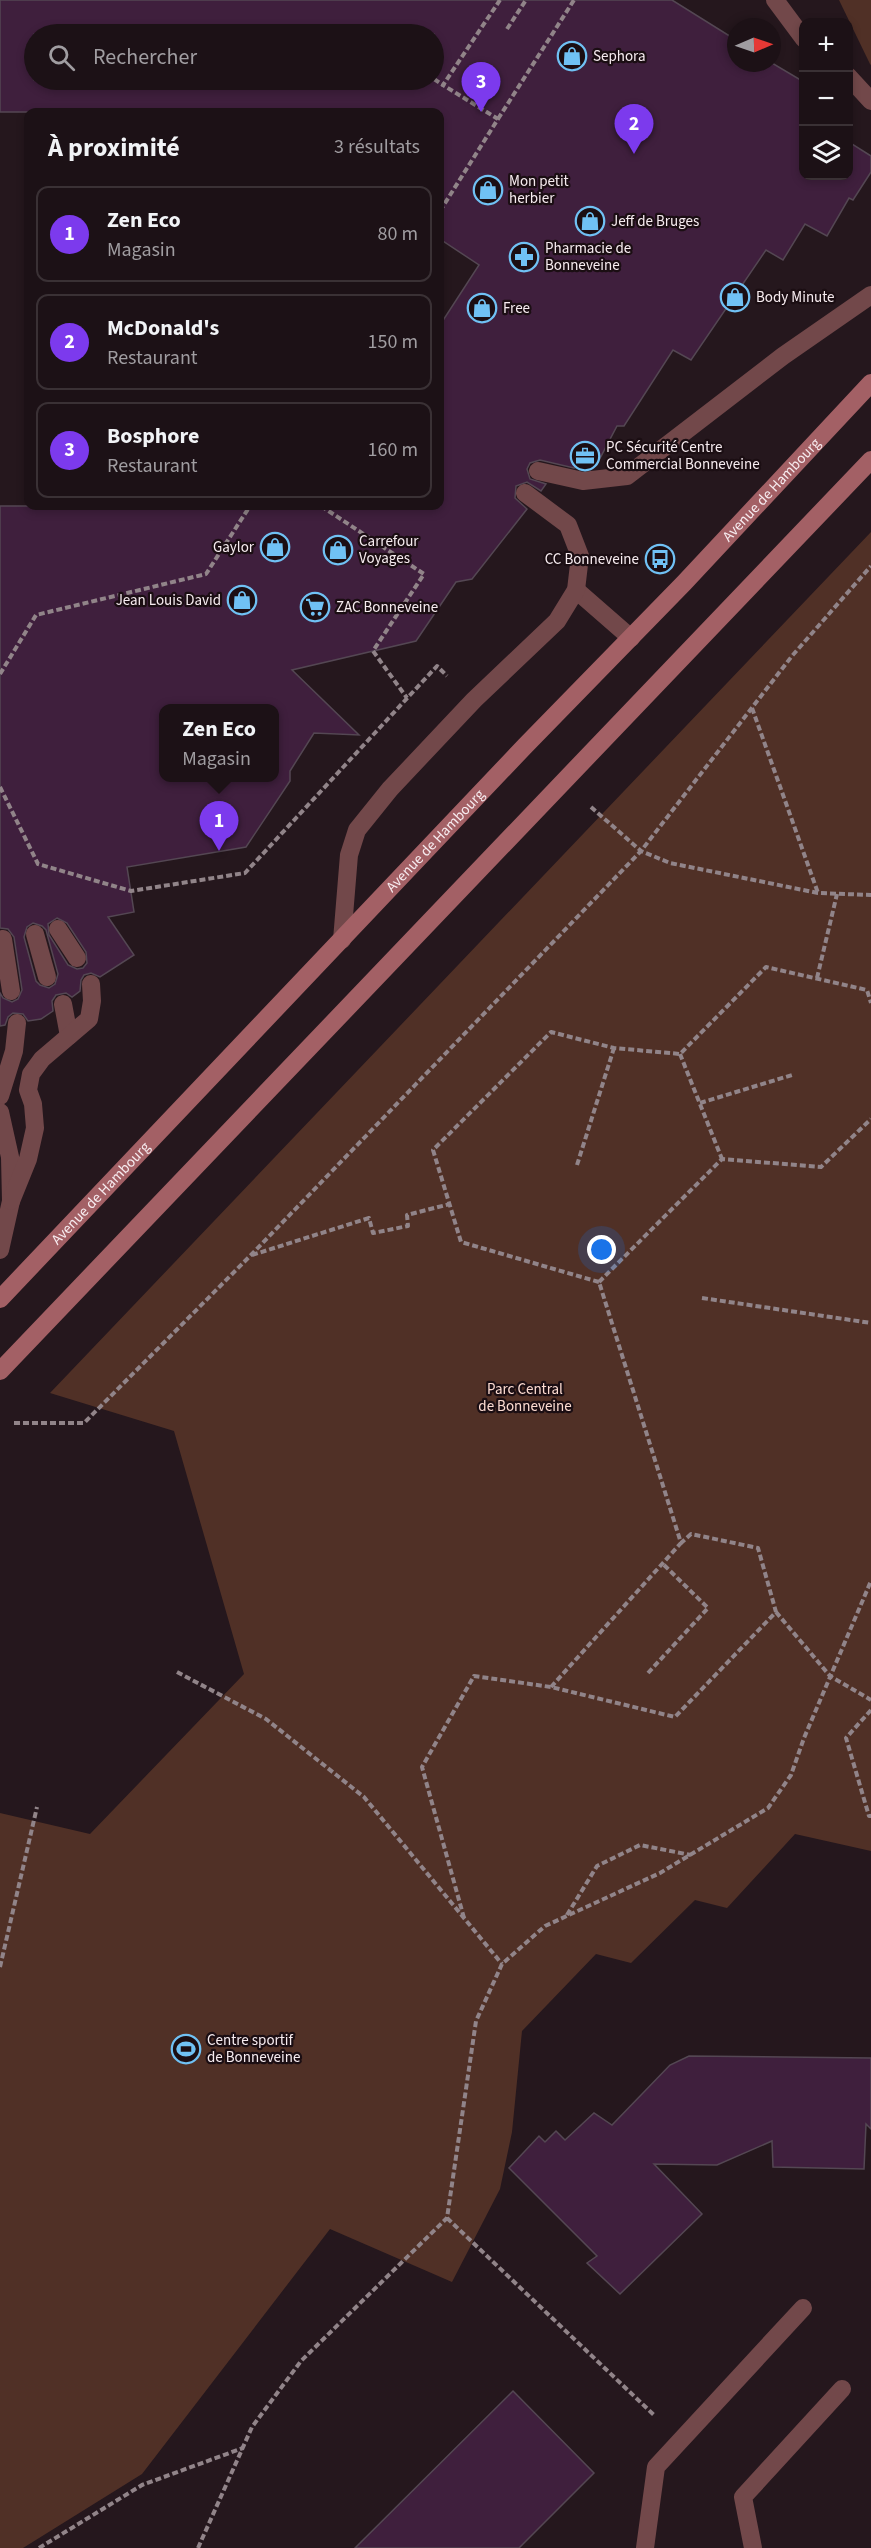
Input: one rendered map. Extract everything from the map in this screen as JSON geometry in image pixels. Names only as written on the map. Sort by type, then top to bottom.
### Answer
[{"type":"street","points":[[775,0],[799,32]]},
{"type":"street","points":[[853,81],[871,101]]},
{"type":"street","points":[[538,471],[583,481],[627,476],[783,356],[871,295]]},
{"type":"street","name":"Avenue de Hambourg","points":[[0,1299],[871,383]]},
{"type":"street","points":[[0,1371],[871,460]]},
{"type":"street","points":[[342,940],[349,855],[357,830],[390,789],[474,700],[557,621],[576,590],[580,556],[568,525],[525,493]]},
{"type":"street","points":[[576,590],[631,638]]},
{"type":"street","points":[[58,929],[77,958]]},
{"type":"street","points":[[35,934],[46,977]]},
{"type":"street","points":[[3,939],[11,991]]},
{"type":"street","points":[[0,1250],[11,1201],[28,1160],[35,1128],[33,1104],[28,1090],[31,1074],[42,1059],[89,1019],[92,1001],[91,984]]},
{"type":"street","points":[[63,1004],[69,1036]]},
{"type":"street","points":[[0,1096],[14,1051],[17,1023]]},
{"type":"street","points":[[0,1112],[10,1157],[11,1201]]},
{"type":"street","points":[[645,2548],[656,2467],[679,2439],[803,2308]]},
{"type":"street","points":[[753,2548],[743,2497],[842,2389]]},
{"type":"path","points":[[444,84],[500,0]]},
{"type":"path","points":[[507,29],[526,0]]},
{"type":"path","points":[[444,205],[574,0]]},
{"type":"path","points":[[444,86],[498,119]]},
{"type":"path","points":[[0,674],[36,615],[206,574],[247,510]]},
{"type":"path","points":[[327,510],[424,574],[373,651],[407,698]]},
{"type":"path","points":[[14,1423],[84,1423],[251,1255],[641,851],[792,656],[871,566]]},
{"type":"path","points":[[752,707],[818,893]]},
{"type":"path","points":[[0,787],[38,864],[131,891],[245,873]]},
{"type":"path","points":[[591,807],[641,851],[670,863],[818,893],[871,895]]},
{"type":"path","points":[[818,978],[837,894]]},
{"type":"path","points":[[681,1054],[766,966],[867,990],[871,1003]]},
{"type":"path","points":[[599,1282],[461,1242],[433,1150],[552,1032],[614,1048],[681,1054]]},
{"type":"path","points":[[577,1165],[614,1048]]},
{"type":"path","points":[[681,1054],[722,1159]]},
{"type":"path","points":[[700,1103],[792,1075]]},
{"type":"path","points":[[599,1282],[722,1159],[821,1167],[871,1119]]},
{"type":"path","points":[[251,1255],[369,1218],[373,1233],[408,1226],[407,1215],[450,1204]]},
{"type":"path","points":[[599,1282],[681,1543]]},
{"type":"path","points":[[702,1298],[871,1323]]},
{"type":"path","points":[[551,1687],[691,1534],[758,1548],[776,1612],[830,1676],[871,1700]]},
{"type":"path","points":[[648,1673],[708,1608],[663,1563]]},
{"type":"path","points":[[198,2548],[252,2427],[301,2361],[447,2218],[476,2021],[502,1964],[545,1926],[660,1874],[768,1808],[791,1774],[871,1581]]},
{"type":"path","points":[[464,1918],[422,1767],[474,1676],[551,1687],[675,1717],[776,1612]]},
{"type":"path","points":[[177,1672],[266,1719],[364,1797],[502,1964]]},
{"type":"path","points":[[871,1710],[846,1738],[869,1816],[871,1816]]},
{"type":"path","points":[[0,1967],[37,1808]]},
{"type":"path","points":[[567,1916],[597,1866],[640,1845],[691,1855]]},
{"type":"path","points":[[447,2218],[679,2439]]},
{"type":"path","points":[[39,2548],[142,2486],[243,2448]]},
{"type":"green space","points":[[839,0],[871,0],[871,65],[853,29],[853,18],[848,18]]},
{"type":"green space","name":"Parc Central de Bonneveine","points":[[871,532],[871,1851],[795,1834],[727,1908],[695,1900],[631,1963],[596,1954],[522,2031],[512,2132],[500,2189],[452,2282],[330,2229],[142,2474],[23,2548],[0,2548],[0,1813],[90,1834],[244,1674],[174,1431],[50,1393]]},
{"type":"building","points":[[0,0],[672,0],[727,34],[727,72],[781,72],[781,68],[799,79],[799,180],[853,180],[853,145],[871,156],[871,172],[853,200],[849,198],[827,236],[805,224],[783,260],[766,250],[691,360],[673,350],[624,426],[617,426],[598,462],[574,468],[540,460],[530,463],[527,469],[530,479],[546,484],[541,491],[527,482],[516,486],[515,498],[527,509],[472,579],[456,582],[416,641],[292,670],[359,735],[314,733],[290,771],[290,781],[246,847],[127,867],[134,912],[108,917],[134,955],[100,977],[91,973],[84,975],[80,991],[72,997],[66,993],[56,995],[52,1001],[53,1011],[41,1019],[28,1021],[23,1014],[13,1013],[8,1017],[5,1025],[0,1026],[0,993],[3,998],[12,1002],[18,999],[22,990],[14,937],[8,929],[0,928],[0,506],[24,506],[24,510],[444,510],[444,319],[479,265],[444,242],[444,108],[24,108],[24,112],[0,112]],"holes":[[[57,918],[67,923],[86,952],[87,963],[83,968],[77,969],[68,965],[49,935],[48,924]],[[33,923],[46,930],[58,974],[55,984],[49,988],[36,981],[24,937],[27,927]]]},
{"type":"building","points":[[689,2056],[871,2058],[871,2129],[866,2124],[864,2169],[773,2167],[772,2141],[717,2165],[654,2164],[702,2214],[620,2294],[587,2263],[597,2256],[509,2168],[539,2136],[545,2142],[556,2131],[565,2140],[594,2113],[612,2125],[670,2065]]},
{"type":"building","points":[[513,2391],[594,2473],[519,2548],[355,2548]]},
{"type":"place","name":"Sephora","points":[[572,56]]},
{"type":"place","name":"Bosphore","points":[[481,112]]},
{"type":"place","name":"McDonald's","points":[[634,154]]},
{"type":"place","name":"Mon petit herbier","points":[[488,190]]},
{"type":"place","name":"Jeff de Bruges","points":[[590,221]]},
{"type":"place","name":"Pharmacie de Bonneveine","points":[[524,257]]},
{"type":"place","name":"Body Minute","points":[[735,297]]},
{"type":"place","name":"Free","points":[[482,308]]},
{"type":"place","name":"PC Sécurité Centre Commercial Bonneveine","points":[[585,456]]},
{"type":"place","name":"Gaylor","points":[[275,547]]},
{"type":"place","name":"Carrefour Voyages","points":[[338,550]]},
{"type":"place","name":"CC Bonneveine","points":[[660,559]]},
{"type":"place","name":"Jean Louis David","points":[[242,600]]},
{"type":"place","name":"ZAC Bonneveine","points":[[315,607]]},
{"type":"place","name":"Zen Eco","points":[[219,851]]},
{"type":"place","name":"Centre sportif de Bonneveine","points":[[186,2049]]}]
